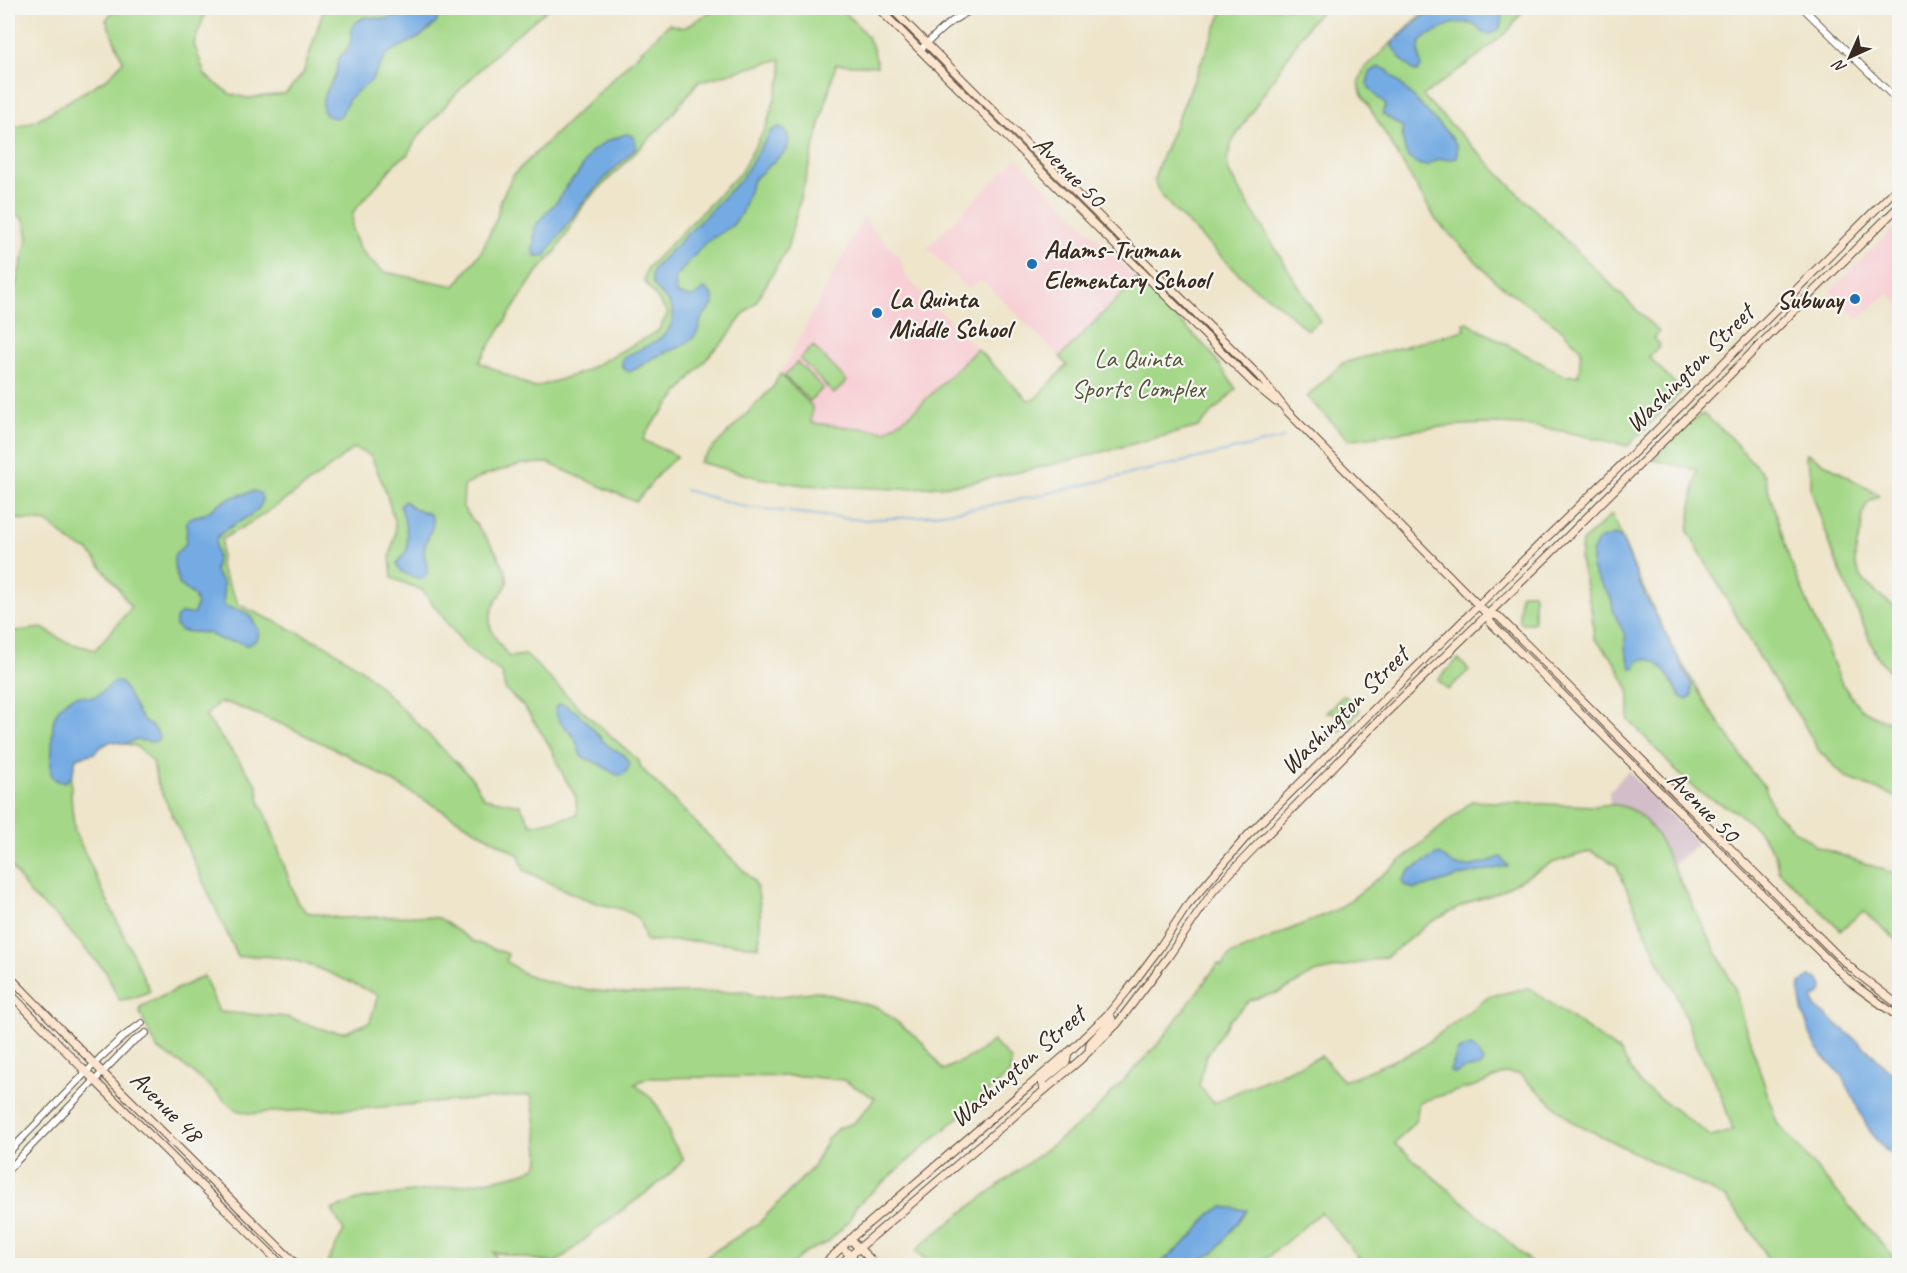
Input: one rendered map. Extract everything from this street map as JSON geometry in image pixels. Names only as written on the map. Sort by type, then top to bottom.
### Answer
[{"type":"main road","name":"Avenue 50","points":[[878,8],[1245,375],[1287,411],[1406,530],[1487,614],[1491,623],[1834,966],[1853,984],[1899,1018]]},
{"type":"main road","name":"Avenue 50","points":[[891,8],[1260,377],[1287,411]]},
{"type":"main road","name":"Washington Street","points":[[822,1266],[850,1239],[1068,1052],[1109,1013],[1146,966],[1188,906],[1248,836],[1648,440],[1899,185]]},
{"type":"main road","name":"Washington Street","points":[[838,1266],[1089,1051],[1117,1024],[1168,957],[1214,890],[1385,714],[1551,553],[1899,205]]},
{"type":"main road","name":"Avenue 50","points":[[1487,614],[1498,616],[1838,956],[1899,1006]]},
{"type":"main road","name":"Avenue 48","points":[[8,976],[298,1266]]},
{"type":"main road","name":"Avenue 48","points":[[8,992],[283,1266]]},
{"type":"main road","points":[[1089,1051],[1090,1043],[1112,1018],[1109,1013]]},
{"type":"main road","points":[[1044,1090],[1042,1082],[1066,1062],[1068,1052]]},
{"type":"main road","points":[[850,1239],[877,1266]]},
{"type":"main road","points":[[842,1247],[860,1266]]},
{"type":"street","points":[[920,50],[945,25],[976,8]]},
{"type":"street","points":[[1803,8],[1899,103]]},
{"type":"street","points":[[8,1153],[94,1064],[124,1036],[142,1023]]},
{"type":"street","points":[[8,1170],[131,1043],[146,1033]]},
{"type":"shaded area","name":"Adams-Truman Elementary School","points":[[1017,158],[1137,279],[1060,357],[986,284],[979,281],[969,288],[966,287],[927,248]]},
{"type":"shaded area","name":"La Quinta Middle School","points":[[863,219],[900,259],[907,278],[977,349],[912,413],[887,431],[810,423],[812,406],[780,374]]},
{"type":"shaded area","points":[[1899,223],[1899,305],[1889,294],[1859,319],[1830,291]]},
{"type":"shaded area","points":[[1628,771],[1698,843],[1673,865],[1657,835],[1628,809],[1610,803],[1609,792]]},
{"type":"green space","points":[[115,8],[207,8],[194,44],[205,75],[230,94],[248,98],[285,94],[303,74],[324,8],[549,8],[505,44],[453,97],[416,139],[407,155],[396,162],[353,212],[352,229],[359,248],[384,272],[455,286],[481,252],[497,217],[501,199],[514,174],[669,24],[684,28],[717,8],[841,8],[869,40],[877,66],[836,64],[787,249],[756,302],[650,427],[643,440],[677,456],[660,472],[636,502],[548,463],[523,464],[485,475],[464,486],[463,508],[491,544],[506,575],[507,583],[490,617],[494,636],[509,657],[526,655],[585,713],[639,761],[641,768],[754,881],[760,905],[759,947],[702,941],[645,941],[641,924],[631,913],[576,895],[524,870],[519,855],[345,754],[286,726],[228,703],[218,703],[205,716],[257,785],[260,803],[297,902],[307,912],[339,918],[413,916],[439,918],[474,942],[508,954],[506,961],[522,973],[551,983],[578,988],[605,992],[662,994],[745,991],[757,997],[817,991],[879,1008],[921,1041],[943,1070],[974,1055],[993,1041],[1011,1060],[1010,1073],[856,1206],[849,1221],[827,1243],[805,1252],[791,1265],[693,1265],[759,1223],[813,1167],[828,1138],[838,1128],[854,1123],[875,1098],[843,1080],[803,1076],[647,1078],[635,1084],[658,1107],[671,1140],[684,1159],[656,1185],[554,1263],[493,1252],[499,1265],[330,1265],[327,1263],[344,1231],[332,1210],[373,1197],[510,1176],[529,1170],[538,1164],[538,1141],[531,1095],[369,1108],[251,1114],[237,1110],[182,1064],[158,1050],[140,1013],[140,1007],[204,976],[219,1012],[287,1017],[328,1031],[346,1032],[370,1022],[378,995],[327,972],[294,961],[277,957],[238,957],[157,782],[153,762],[136,746],[111,741],[94,753],[76,758],[73,766],[71,794],[75,832],[150,991],[133,998],[119,1000],[106,972],[58,918],[31,895],[8,864],[8,632],[42,628],[66,642],[95,650],[131,608],[88,550],[75,545],[47,522],[8,518],[8,297],[13,295],[28,237],[24,219],[8,210],[8,130],[37,120],[109,77],[123,61],[106,20]],"holes":[[[781,59],[782,75],[766,127],[740,173],[647,268],[644,281],[668,313],[658,331],[583,372],[534,388],[479,362],[534,276],[557,250],[584,204],[666,122],[698,82]],[[354,448],[371,456],[386,492],[395,523],[390,556],[392,578],[422,590],[465,646],[502,673],[505,689],[525,708],[550,746],[576,797],[577,815],[531,825],[520,805],[484,798],[471,777],[364,671],[325,645],[239,605],[220,567],[222,539],[257,519],[323,473]]]},
{"type":"green space","points":[[1224,8],[1325,8],[1311,21],[1232,142],[1227,160],[1229,173],[1320,321],[1307,330],[1278,304],[1249,284],[1174,210],[1161,195],[1154,180]]},
{"type":"green space","points":[[1428,8],[1525,8],[1508,31],[1423,96],[1659,332],[1654,338],[1660,345],[1649,357],[1682,391],[1628,446],[1549,429],[1501,424],[1406,431],[1349,440],[1307,397],[1343,363],[1465,330],[1464,323],[1468,322],[1565,376],[1579,375],[1581,349],[1560,328],[1495,281],[1436,220],[1361,93],[1359,81],[1364,69]]},
{"type":"green space","name":"La Quinta Sports Complex","points":[[1137,279],[1209,350],[1236,389],[1198,427],[1055,464],[963,484],[901,489],[803,485],[759,478],[699,462],[773,387],[780,374],[812,406],[811,423],[886,431],[912,413],[977,349],[1028,400],[1035,399],[1067,365],[1060,357]]},
{"type":"green space","points":[[813,346],[847,381],[834,394],[800,359]]},
{"type":"green space","points":[[797,362],[823,388],[810,401],[784,376]]},
{"type":"green space","points":[[1703,414],[1727,434],[1764,475],[1790,561],[1842,684],[1860,708],[1882,720],[1899,722],[1899,798],[1847,778],[1819,751],[1802,721],[1767,670],[1688,531],[1697,470],[1653,460],[1690,422]]},
{"type":"green space","points":[[1807,453],[1879,495],[1868,503],[1864,510],[1855,558],[1859,574],[1899,611],[1899,677],[1889,671],[1877,656],[1836,561],[1811,490],[1811,473],[1806,458]]},
{"type":"green space","points":[[1612,514],[1638,577],[1674,650],[1708,707],[1750,770],[1765,787],[1773,810],[1793,829],[1818,847],[1899,875],[1899,942],[1863,911],[1841,930],[1778,870],[1775,854],[1759,831],[1737,812],[1699,792],[1676,771],[1629,720],[1629,690],[1613,659],[1594,638],[1592,613],[1580,560],[1582,542]]},
{"type":"green space","points":[[1522,593],[1533,593],[1534,596],[1534,622],[1532,623],[1519,621]]},
{"type":"green space","points":[[1458,659],[1469,670],[1448,690],[1438,680]]},
{"type":"green space","points":[[1344,695],[1360,711],[1340,731],[1341,722],[1338,715],[1326,713]]},
{"type":"green space","points":[[1472,801],[1615,805],[1630,809],[1644,819],[1657,835],[1735,989],[1777,1123],[1897,1261],[1899,1259],[1900,1265],[1771,1265],[1754,1235],[1726,1198],[1573,1122],[1519,1074],[1505,1073],[1481,1084],[1419,1102],[1416,1120],[1395,1144],[1534,1265],[1365,1265],[1321,1212],[1259,1265],[932,1266],[916,1251],[963,1212],[1089,1117],[1158,1044],[1218,964],[1222,966],[1230,955],[1340,908]],"holes":[[[1591,851],[1616,865],[1661,966],[1675,991],[1698,1049],[1720,1092],[1733,1130],[1712,1137],[1640,1084],[1620,1052],[1529,988],[1490,996],[1416,1051],[1344,1081],[1321,1056],[1214,1103],[1199,1086],[1205,1058],[1229,1021],[1250,1000],[1281,992],[1314,973],[1386,957],[1431,922],[1470,902],[1497,893],[1549,864]]]},
{"type":"water","points":[[402,8],[441,8],[441,10],[436,23],[420,37],[388,53],[370,82],[349,99],[341,115],[336,118],[327,116],[323,110],[323,99],[336,73],[338,60],[350,43],[355,24],[365,17],[388,19]]},
{"type":"water","points":[[1433,8],[1508,8],[1503,13],[1500,28],[1489,34],[1485,34],[1473,24],[1460,23],[1448,25],[1425,37],[1419,47],[1421,67],[1417,72],[1400,58],[1392,46],[1394,41]]},
{"type":"water","points":[[1379,67],[1387,70],[1453,139],[1457,146],[1457,158],[1439,159],[1426,166],[1418,164],[1409,157],[1404,147],[1402,127],[1383,114],[1386,105],[1367,84],[1370,72]]},
{"type":"water","points":[[779,127],[788,136],[787,150],[753,180],[741,214],[732,226],[706,242],[675,278],[676,294],[693,297],[705,288],[713,296],[713,305],[702,317],[697,333],[680,347],[657,356],[634,370],[629,372],[625,370],[622,366],[622,359],[654,342],[667,332],[671,325],[672,309],[653,282],[654,268],[741,179],[771,131]]},
{"type":"water","points":[[626,134],[634,138],[636,148],[583,202],[545,256],[536,256],[533,252],[535,228],[538,222],[559,199],[591,152],[607,141]]},
{"type":"water","points":[[254,491],[260,493],[262,501],[259,507],[254,513],[217,538],[215,572],[223,583],[224,606],[245,612],[250,616],[259,630],[258,638],[251,644],[245,645],[221,640],[208,633],[181,631],[176,626],[176,618],[182,613],[194,613],[197,604],[194,596],[179,584],[174,564],[174,556],[186,543],[187,521],[192,517],[205,514],[233,497]]},
{"type":"water","points":[[405,501],[413,508],[430,514],[433,522],[424,551],[427,573],[423,579],[404,573],[397,564],[407,547],[406,529],[400,506]]},
{"type":"water","points":[[1615,535],[1622,539],[1643,591],[1692,685],[1692,696],[1687,700],[1682,698],[1656,662],[1643,659],[1635,668],[1631,668],[1625,649],[1625,635],[1614,613],[1611,598],[1592,568],[1592,553],[1598,540]]},
{"type":"water","points":[[114,682],[120,682],[139,715],[157,732],[159,740],[153,742],[135,740],[125,744],[111,741],[94,753],[76,758],[72,776],[65,782],[54,779],[51,770],[53,724],[60,707],[70,698],[96,696]]},
{"type":"water","points":[[558,704],[571,708],[608,746],[621,753],[630,764],[627,771],[620,775],[616,774],[581,756],[574,737],[558,718],[555,709]]},
{"type":"water","points":[[1438,854],[1454,865],[1465,867],[1501,857],[1508,866],[1414,889],[1404,885],[1402,881],[1410,870]]},
{"type":"water","points":[[1809,977],[1818,979],[1823,987],[1822,992],[1813,999],[1815,1006],[1887,1069],[1899,1073],[1899,1158],[1889,1152],[1873,1135],[1845,1081],[1821,1054],[1813,1039],[1800,1001],[1800,984]]},
{"type":"water","points":[[1471,1046],[1483,1062],[1480,1067],[1452,1073],[1450,1071],[1458,1050]]},
{"type":"water","points":[[1223,1207],[1247,1210],[1215,1252],[1191,1265],[1161,1265],[1193,1236],[1210,1214]]},
{"type":"waterway","points":[[685,490],[746,507],[861,520],[915,517],[1032,497],[1284,438]]},
{"type":"place","name":"Adams-Truman Elementary School","points":[[1032,264]]},
{"type":"place","name":"Subway","points":[[1855,299]]},
{"type":"place","name":"La Quinta Middle School","points":[[877,313]]}]
